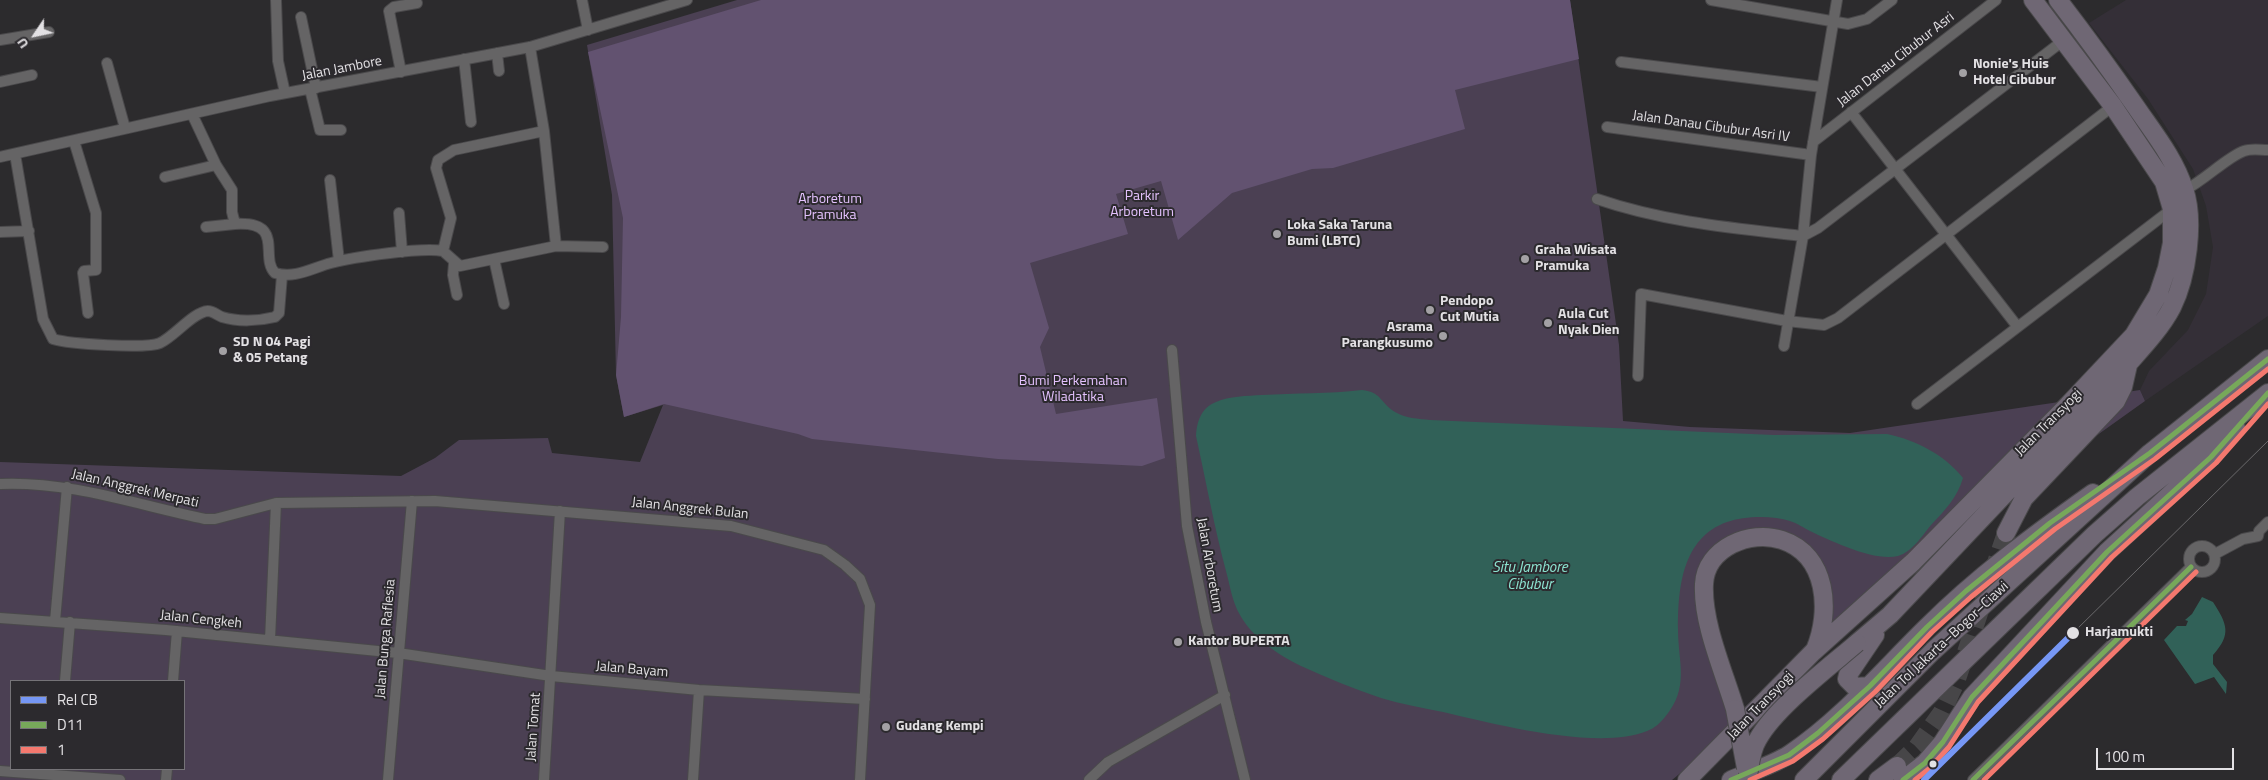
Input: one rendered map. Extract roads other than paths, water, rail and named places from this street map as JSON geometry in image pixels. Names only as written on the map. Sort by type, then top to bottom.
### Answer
[{"type":"highway","name":"Jalan Transyogi","points":[[1742,779],[1758,739],[1768,725],[1792,700],[1890,615],[2134,335],[2158,295],[2167,268],[2172,243],[2172,209],[2164,182],[2113,106],[2034,0]]},
{"type":"highway","name":"Jalan Transyogi","points":[[1687,780],[1813,652],[2128,364],[2162,322],[2179,290],[2188,242],[2188,209],[2185,190],[2167,155],[2139,112],[2058,0]]},
{"type":"highway","name":"Jalan Tol Jakarta–Bogor–Ciawi","points":[[1804,780],[1933,651],[2150,453],[2268,359]]},
{"type":"highway","points":[[2006,533],[2024,498],[2116,401],[2123,386],[2128,364]]},
{"type":"highway","points":[[1878,780],[1925,763],[1943,742],[1972,697],[2107,552],[2211,457],[2265,395]]},
{"type":"highway","name":"Jalan Tol Jakarta–Bogor–Ciawi","points":[[1842,780],[2095,534],[2137,497],[2265,395]]},
{"type":"highway","points":[[1813,652],[1823,623],[1825,596],[1818,573],[1802,552],[1782,540],[1770,537],[1744,540],[1721,551],[1708,566],[1704,597],[1706,614],[1735,709],[1742,779],[1789,755],[1818,733],[1870,686],[1927,627],[1966,591],[2050,523],[2150,453]]},
{"type":"highway","points":[[1870,686],[1855,687],[1847,680],[1848,675],[1851,667],[1890,615]]},
{"type":"street","points":[[276,0],[278,61],[285,93]]},
{"type":"street","points":[[582,0],[588,30]]},
{"type":"street","name":"Jalan Jambore","points":[[0,157],[285,93],[530,47],[687,0]]},
{"type":"street","points":[[1711,0],[1833,22],[1858,23],[1892,0]]},
{"type":"street","points":[[1784,346],[1803,236],[1811,155],[1837,0]]},
{"type":"street","name":"Jalan Danau Cibubur Asri","points":[[1813,142],[1996,0]]},
{"type":"street","points":[[400,72],[390,11],[394,7],[417,3]]},
{"type":"street","points":[[301,17],[320,130],[325,132],[341,130]]},
{"type":"street","points":[[0,40],[49,32]]},
{"type":"street","points":[[1597,200],[1651,216],[1678,221],[1803,236],[1810,234],[2064,40]]},
{"type":"street","points":[[530,47],[544,131],[556,246]]},
{"type":"street","points":[[497,53],[499,71]]},
{"type":"street","points":[[464,59],[471,122]]},
{"type":"street","points":[[1621,62],[1822,87]]},
{"type":"street","points":[[107,63],[125,128]]},
{"type":"street","points":[[0,82],[32,75]]},
{"type":"street","points":[[1638,376],[1641,294],[1787,321],[1824,325],[1838,318],[2113,106]]},
{"type":"street","points":[[1851,112],[2017,326]]},
{"type":"street","points":[[192,114],[216,165],[232,190],[232,212],[235,224]]},
{"type":"street","name":"Jalan Danau Cibubur Asri IV","points":[[1607,127],[1811,155]]},
{"type":"street","points":[[443,251],[451,218],[436,168],[438,160],[454,150],[544,131]]},
{"type":"street","points":[[74,141],[96,213],[96,270],[84,271],[82,273],[88,313]]},
{"type":"street","points":[[2185,190],[2206,178],[2244,151],[2268,150]]},
{"type":"street","points":[[15,154],[44,319],[51,336],[57,340],[95,344],[152,345],[169,338],[196,315],[208,311],[224,317],[256,321],[275,317],[279,313],[282,275]]},
{"type":"street","points":[[165,177],[216,165]]},
{"type":"street","points":[[330,180],[339,261]]},
{"type":"street","points":[[1917,404],[2172,209]]},
{"type":"street","points":[[399,213],[402,252]]},
{"type":"street","points":[[206,228],[235,224],[256,226],[264,231],[270,249],[272,270],[282,275],[300,274],[339,261],[402,252],[443,251],[454,263],[460,266],[556,246],[603,247]]},
{"type":"street","points":[[0,232],[29,231]]},
{"type":"street","points":[[494,259],[504,304]]},
{"type":"street","points":[[454,263],[453,275],[457,294]]},
{"type":"street","name":"Jalan Arboretum","points":[[1172,350],[1186,526],[1206,622],[1245,780]]},
{"type":"street","name":"Jalan Anggrek Merpati","points":[[0,484],[25,483],[67,486],[205,519],[214,519],[276,503],[412,501]]},
{"type":"street","points":[[55,621],[67,486]]},
{"type":"street","name":"Jalan Anggrek Bulan","points":[[412,501],[435,501],[731,526],[799,542],[830,554],[860,579],[870,605],[860,780]]},
{"type":"street","name":"Jalan Bunga Raflesia","points":[[388,780],[412,501]]},
{"type":"street","points":[[270,640],[276,503]]},
{"type":"street","name":"Jalan Tomat","points":[[544,780],[560,511]]},
{"type":"street","points":[[2214,554],[2243,539],[2258,536],[2259,531],[2268,522]]},
{"type":"street","points":[[2198,546],[2210,548],[2214,554],[2215,562],[2210,569],[2202,572],[2192,567],[2189,555],[2198,546]]},
{"type":"street","points":[[1973,780],[2192,567]]},
{"type":"street","name":"Jalan Cengkeh","points":[[0,618],[177,631],[398,653]]},
{"type":"street","points":[[65,680],[70,622]]},
{"type":"street","points":[[173,680],[177,631]]},
{"type":"street","name":"Jalan Bayam","points":[[398,653],[551,676],[699,690],[865,699]]},
{"type":"street","points":[[693,780],[699,690]]},
{"type":"street","points":[[1089,780],[1108,762],[1225,695]]},
{"type":"street","points":[[0,770],[120,780]]},
{"type":"water","name":"Situ Jambore Cibubur","points":[[1362,390],[1377,395],[1390,409],[1399,414],[1430,420],[1774,435],[1887,434],[1919,444],[1948,462],[1963,478],[1954,498],[1946,509],[1908,551],[1898,556],[1878,556],[1853,550],[1783,519],[1741,518],[1727,522],[1712,530],[1700,540],[1692,552],[1682,581],[1678,613],[1680,685],[1673,706],[1665,717],[1650,730],[1627,736],[1602,738],[1546,734],[1396,702],[1341,683],[1301,666],[1275,651],[1251,631],[1237,610],[1218,537],[1196,436],[1197,425],[1203,411],[1221,400],[1232,397]]},
{"type":"water","points":[[2202,597],[2213,602],[2224,623],[2225,635],[2219,648],[2213,655],[2213,664],[2227,682],[2226,694],[2214,677],[2195,684],[2164,640],[2177,626],[2186,626],[2188,621],[2185,620],[2192,614]]},
{"type":"tunnel","points":[[1897,766],[1917,747],[1942,712],[1956,682],[2006,533]]},
{"type":"tram line","points":[[2073,633],[2268,441]]},
{"type":"rail line","name":"CB","points":[[1924,780],[2073,633]]},
{"type":"place","name":"Nonie's Huis Hotel Cibubur","points":[[1963,73]]},
{"type":"place","name":"Loka Saka Taruna Bumi (LBTC)","points":[[1277,234]]},
{"type":"place","name":"Graha Wisata Pramuka","points":[[1525,259]]},
{"type":"place","name":"Pendopo Cut Mutia","points":[[1430,310]]},
{"type":"place","name":"Aula Cut Nyak Dien","points":[[1548,323]]},
{"type":"place","name":"Asrama Parangkusumo","points":[[1443,336]]},
{"type":"place","name":"SD N 04 Pagi & 05 Petang","points":[[223,351]]},
{"type":"place","name":"Harjamukti","points":[[2073,633]]},
{"type":"place","name":"Kantor BUPERTA","points":[[1178,642]]},
{"type":"place","name":"Gudang Kempi","points":[[886,727]]},
{"type":"park label","name":"Parkir Arboretum","points":[[1142,206]]},
{"type":"park label","name":"Arboretum Pramuka","points":[[830,208]]},
{"type":"park label","name":"Bumi Perkemahan Wiladatika","points":[[1073,390]]}]
